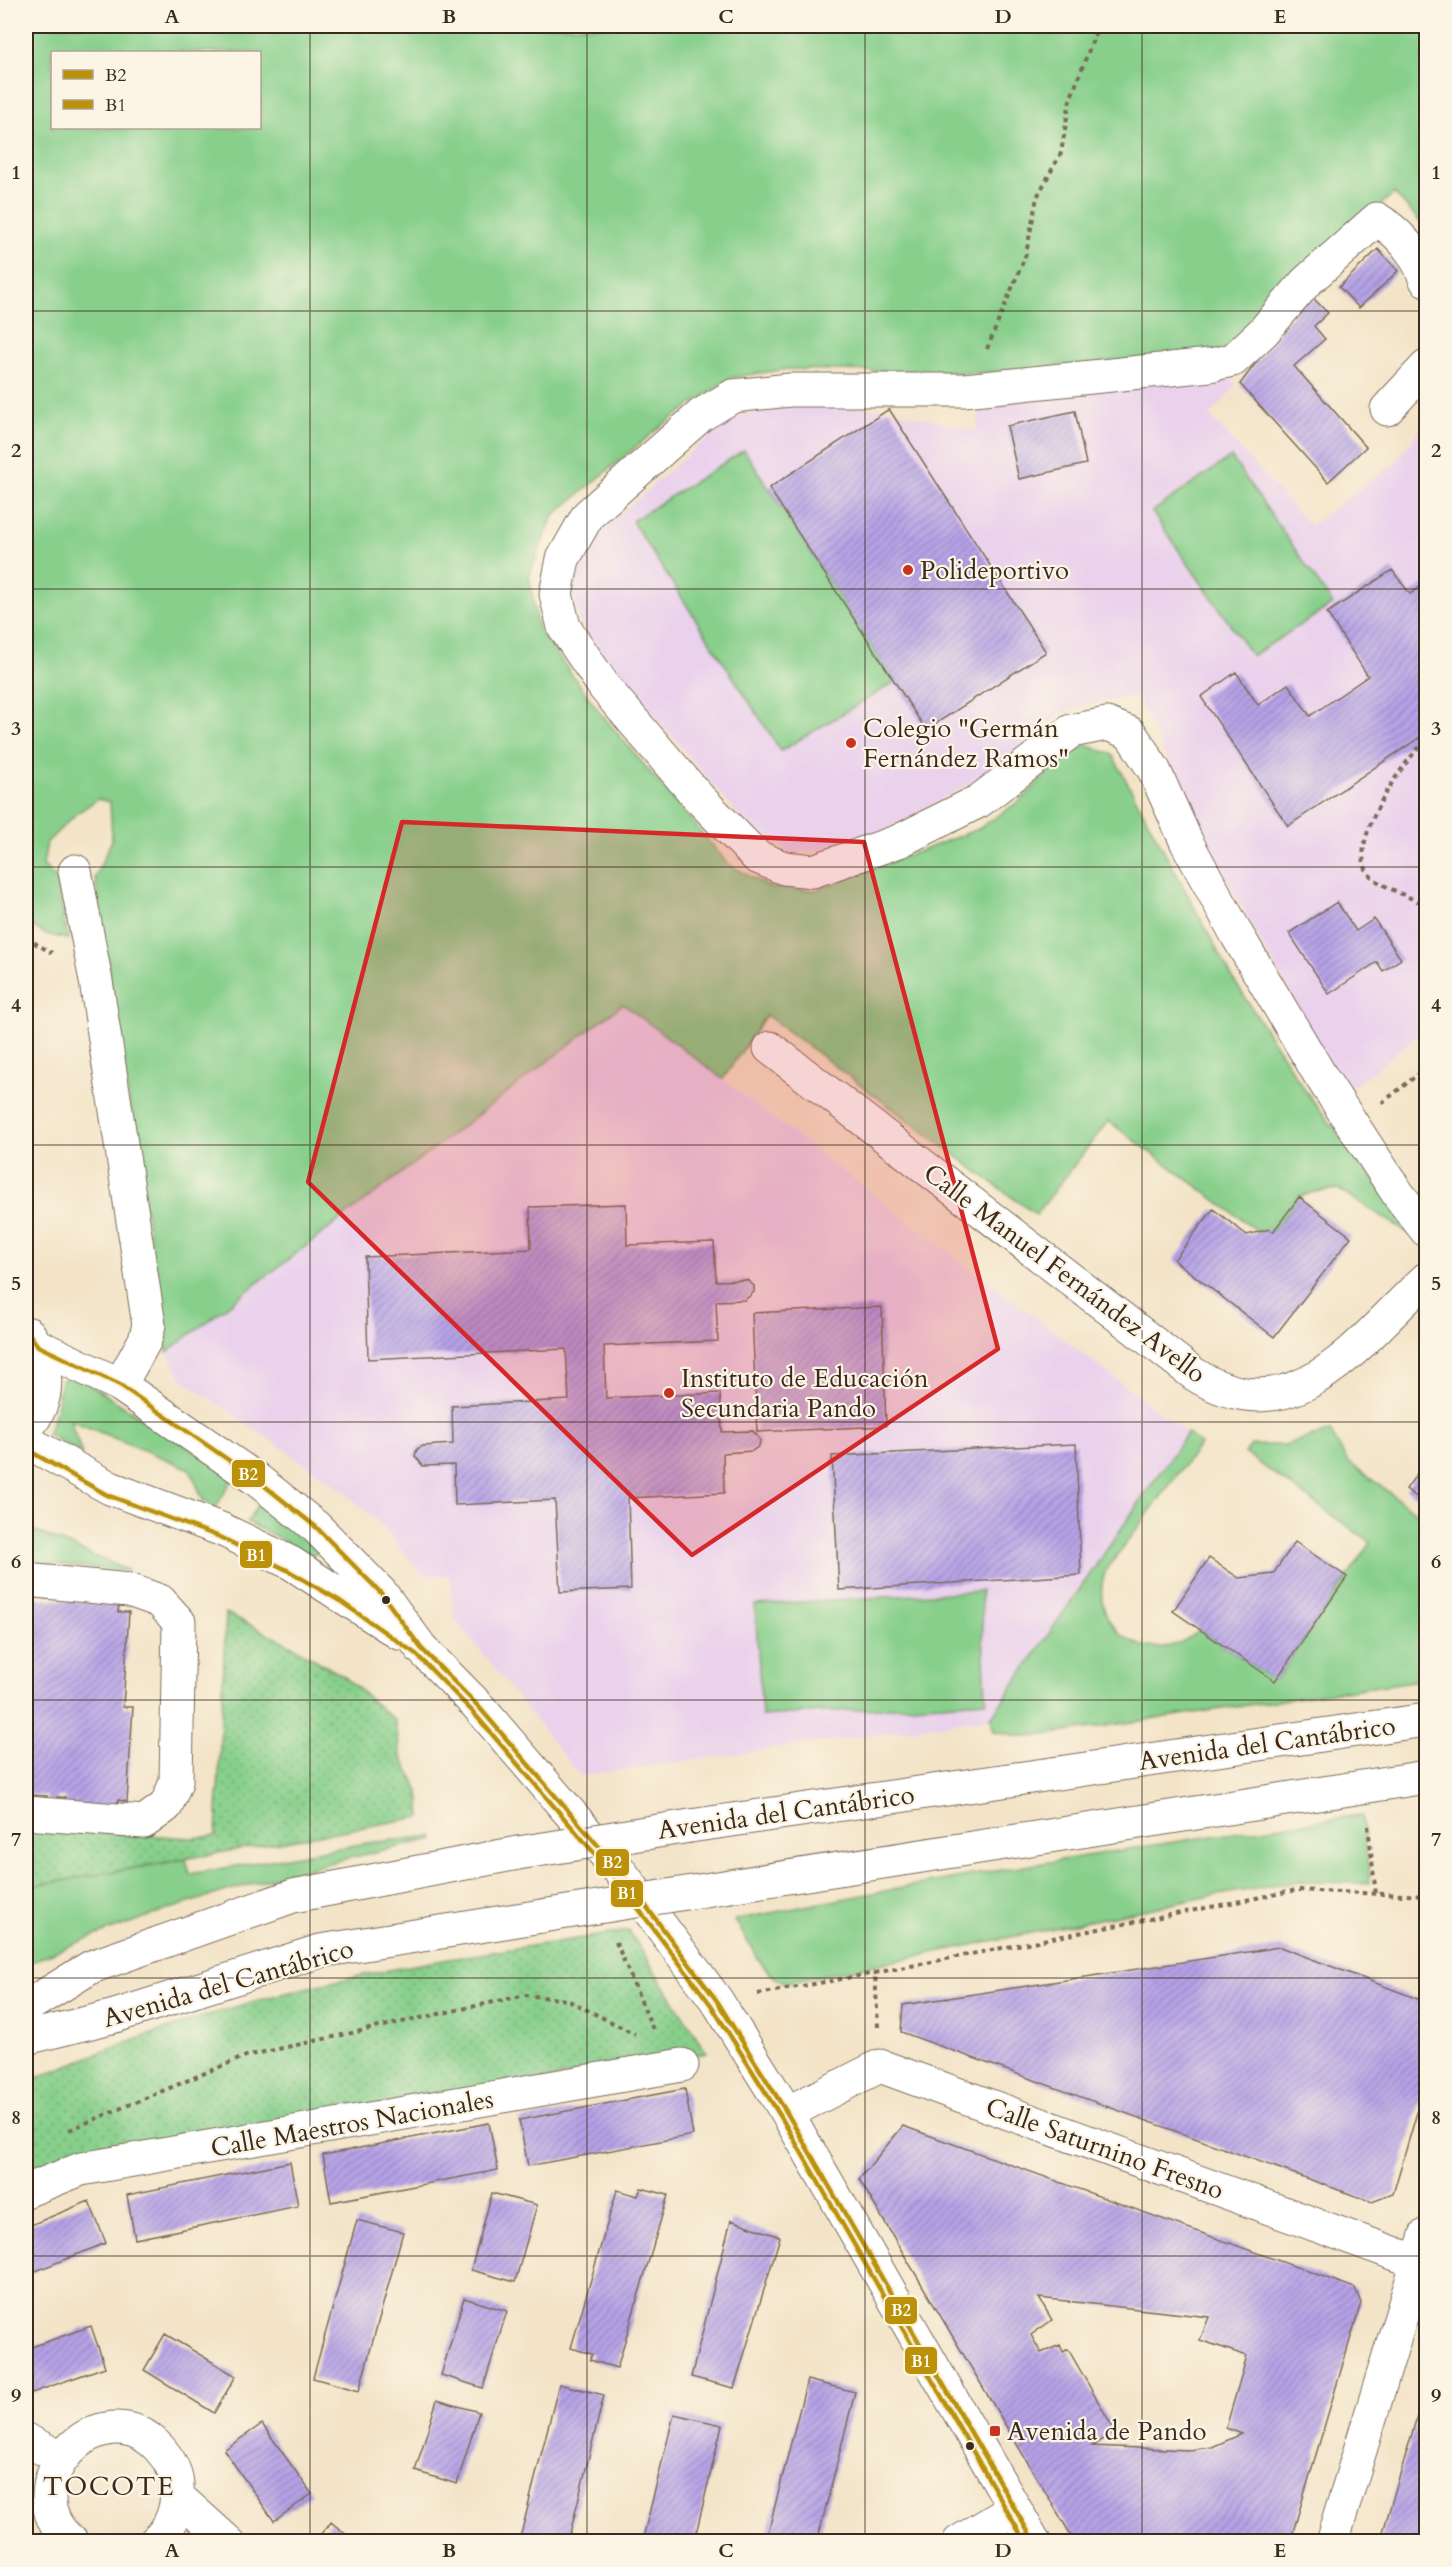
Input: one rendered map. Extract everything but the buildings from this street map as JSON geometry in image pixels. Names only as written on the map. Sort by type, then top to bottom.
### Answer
[{"type":"street","points":[[1426,280],[1422,267],[1395,230],[1377,219],[1306,282],[1263,332],[1233,360],[1210,365],[964,390],[790,390],[733,396],[701,415],[588,515],[563,559],[556,594],[564,627],[605,688],[699,798],[757,856],[784,868],[813,871],[899,841],[979,801],[1071,732],[1107,724],[1130,733],[1154,770],[1187,843],[1237,934],[1352,1125],[1398,1194],[1426,1230]]},
{"type":"street","points":[[1387,409],[1426,367]]},
{"type":"street","points":[[75,871],[96,981],[149,1325],[145,1340],[120,1385]]},
{"type":"street","name":"Calle Manuel Fernández Avello","points":[[770,1048],[1194,1374],[1223,1390],[1266,1396],[1308,1384],[1342,1359],[1426,1278]]},
{"type":"street","points":[[32,1338],[120,1385],[256,1479],[316,1527],[381,1593],[421,1648],[533,1768],[619,1870],[717,2001],[787,2113],[1034,2541]]},
{"type":"street","points":[[26,1428],[38,1411],[44,1395],[45,1370],[32,1338]]},
{"type":"street","points":[[26,1441],[110,1488],[224,1530],[291,1563],[344,1595],[421,1648]]},
{"type":"street","points":[[26,1580],[129,1590],[160,1601],[179,1622],[176,1782],[166,1806],[144,1822],[26,1813]]},
{"type":"street","name":"Avenida del Cantábrico","points":[[33,1997],[91,1967],[293,1896],[518,1854],[690,1826],[1426,1720]]},
{"type":"street","name":"Avenida del Cantábrico","points":[[26,2038],[115,2016],[320,1951],[1426,1777]]},
{"type":"street","name":"Calle Maestros Nacionales","points":[[26,2192],[81,2169],[682,2065]]},
{"type":"street","points":[[787,2113],[880,2066]]},
{"type":"street","name":"Calle Saturnino Fresno","points":[[880,2066],[1424,2254]]},
{"type":"street","points":[[1332,2541],[1424,2254]]},
{"type":"street","points":[[72,2541],[55,2519],[50,2498],[52,2477],[61,2458],[75,2442],[93,2432],[114,2429],[135,2432],[153,2442],[168,2458],[176,2477],[178,2498],[174,2518],[155,2541]]},
{"type":"street","points":[[26,2440],[61,2458]]},
{"type":"street","points":[[178,2498],[228,2541]]},
{"type":"street","points":[[959,2541],[1014,2509]]},
{"type":"path","points":[[964,390],[977,374],[1026,254],[1036,197],[1061,153],[1070,100],[1098,26]]},
{"type":"path","points":[[1426,741],[1400,768],[1383,799],[1367,836],[1363,862],[1370,875],[1426,905]]},
{"type":"path","points":[[1352,1125],[1426,1068]]},
{"type":"path","points":[[1369,1828],[1376,1896]]},
{"type":"path","points":[[717,2001],[875,1973],[1297,1890],[1376,1896],[1426,1896]]},
{"type":"path","points":[[656,2036],[615,1940],[667,1936]]},
{"type":"path","points":[[875,1973],[880,2066]]},
{"type":"path","points":[[59,2134],[246,2056],[526,1995],[567,2001],[639,2036]]},
{"type":"highlighted area","points":[[402,822],[864,842],[998,1349],[692,1555],[308,1182]]},
{"type":"shaded area","name":"Colegio \"Germán Fernández Ramos\"","points":[[1224,371],[1236,385],[1210,416],[1310,526],[1395,463],[1426,421],[1426,1029],[1349,1090],[1322,1052],[1213,856],[1138,699],[1132,695],[1064,711],[990,772],[886,830],[818,850],[792,853],[742,819],[602,655],[581,624],[573,592],[579,567],[595,540],[619,515],[723,424],[748,413],[771,408],[812,406],[889,409],[976,431],[984,393]]},
{"type":"shaded area","name":"Instituto de Educación Secundaria Pando","points":[[623,1004],[1187,1433],[991,1718],[580,1776],[454,1618],[450,1576],[423,1575],[380,1524],[344,1491],[182,1379],[167,1352]]},
{"type":"green space","points":[[26,26],[1426,26],[1426,228],[1394,193],[1298,278],[1230,351],[977,373],[787,369],[730,378],[660,427],[553,516],[529,575],[538,629],[601,714],[728,864],[771,888],[817,890],[978,829],[1021,800],[1065,756],[1086,745],[1112,754],[1233,979],[1304,1089],[1420,1240],[1338,1189],[1314,1192],[1299,1197],[1273,1232],[1269,1229],[1259,1232],[1108,1121],[1036,1215],[766,1015],[723,1079],[623,1004],[167,1352],[95,877],[112,840],[110,802],[98,799],[76,814],[47,842],[43,865],[57,880],[68,939],[45,934],[26,922]]},
{"type":"green space","points":[[744,450],[895,682],[781,751],[632,521]]},
{"type":"green space","points":[[1231,457],[1333,604],[1252,656],[1152,512]]},
{"type":"green space","points":[[72,1374],[234,1476],[215,1509],[203,1500],[190,1469],[70,1420],[82,1454],[47,1434],[55,1415],[61,1381]]},
{"type":"green space","points":[[1330,1431],[1347,1461],[1426,1520],[1426,1679],[1044,1735],[1019,1736],[994,1731],[991,1718],[1187,1433],[1200,1444],[1106,1570],[1102,1592],[1105,1611],[1114,1627],[1127,1639],[1144,1646],[1163,1647],[1181,1642],[1199,1629],[1275,1681],[1371,1543],[1245,1453],[1251,1445],[1284,1445]]},
{"type":"green space","points":[[263,1496],[319,1550],[318,1553],[311,1555],[247,1522]]},
{"type":"green space","points":[[26,1527],[129,1571],[26,1562]]},
{"type":"green space","points":[[981,1591],[986,1701],[762,1716],[755,1605]]},
{"type":"green space","points":[[226,1613],[283,1641],[345,1677],[395,1721],[401,1756],[419,1791],[421,1817],[26,1887],[26,1827],[190,1838],[216,1836]]},
{"type":"green space","points":[[1362,1815],[1370,1883],[1296,1882],[1206,1897],[786,1983],[777,1979],[763,1965],[735,1920],[1047,1862]]},
{"type":"green space","points":[[433,1836],[434,1839],[278,1876],[176,1907],[75,1943],[26,1964],[26,1887],[186,1859],[190,1874],[367,1843]]},
{"type":"green space","points":[[629,1931],[707,2053],[502,2087],[26,2180],[26,2082],[208,2015],[283,1994],[430,1962]]},
{"type":"transit line","name":"B2","points":[[26,1330],[38,1346],[120,1385],[256,1479],[316,1527],[381,1593],[421,1648],[478,1706],[619,1870],[717,2001],[787,2113],[1034,2542]]},
{"type":"transit line","name":"B1","points":[[26,1449],[107,1495],[220,1537],[287,1570],[340,1601],[416,1654],[472,1711],[613,1875],[711,2005],[781,2117],[1025,2542]]},
{"type":"place","name":"Polideportivo","points":[[908,570]]},
{"type":"place","name":"Colegio \"Germán Fernández Ramos\"","points":[[851,743]]},
{"type":"place","name":"Instituto de Educación Secundaria Pando","points":[[669,1393]]},
{"type":"place","name":"Avenida de Pando","points":[[995,2431]]},
{"type":"district","name":"TOCOTE","points":[[109,2486]]}]
